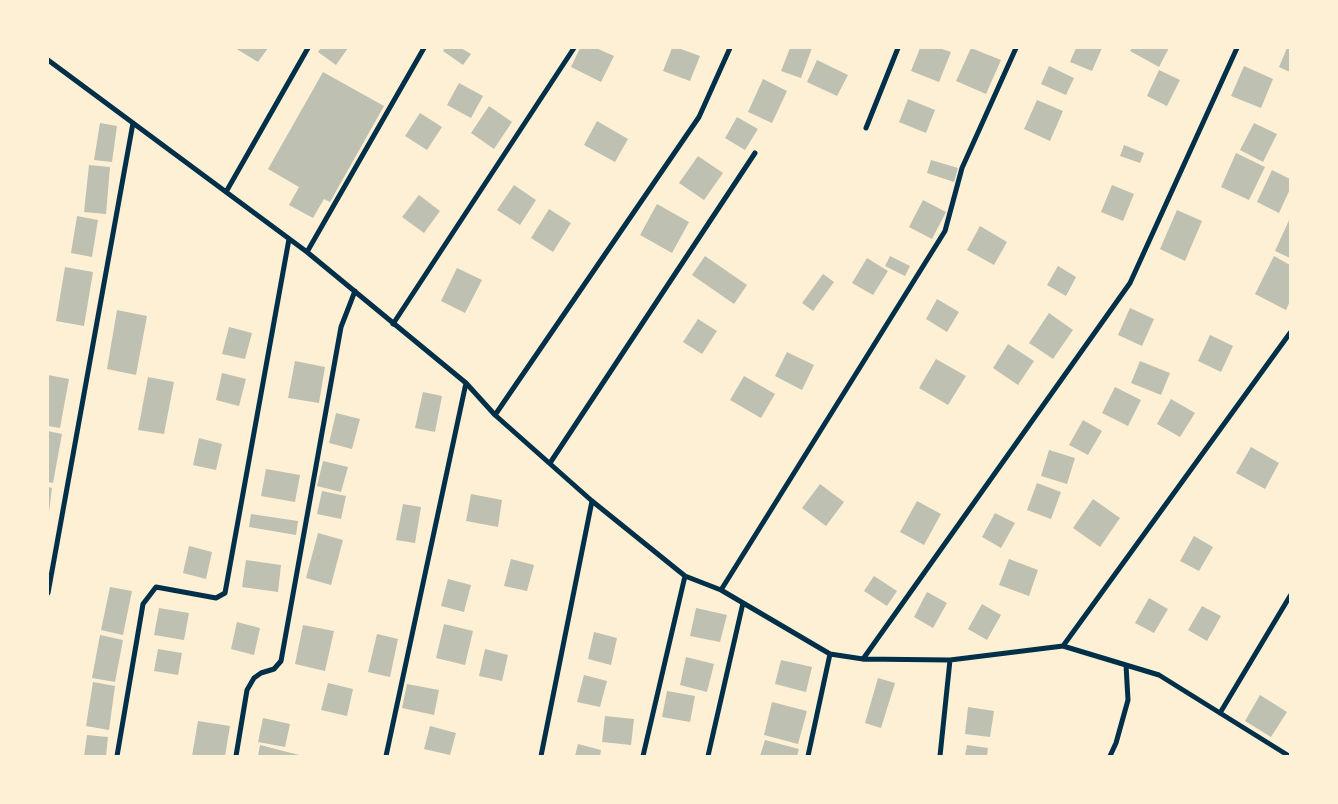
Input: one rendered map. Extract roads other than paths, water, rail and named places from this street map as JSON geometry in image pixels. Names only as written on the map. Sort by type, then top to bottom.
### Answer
[{"type":"street","points":[[226,192],[308,48]]},
{"type":"street","points":[[307,252],[424,48]]},
{"type":"street","points":[[394,324],[574,48]]},
{"type":"street","points":[[495,415],[699,117],[730,48]]},
{"type":"street","points":[[866,128],[898,48]]},
{"type":"street","points":[[721,590],[945,231],[962,168],[1016,48]]},
{"type":"street","points":[[863,659],[1130,283],[1237,48]]},
{"type":"street","points":[[48,60],[307,252],[466,383],[495,415],[592,501],[685,576],[721,590],[830,654],[863,659],[950,660],[1063,646],[1159,675],[1289,756]]},
{"type":"street","points":[[48,593],[133,123]]},
{"type":"street","points":[[550,463],[755,153]]},
{"type":"street","points":[[117,756],[143,604],[156,587],[216,598],[225,594],[289,239]]},
{"type":"street","points":[[236,756],[247,690],[254,678],[261,673],[274,669],[281,660],[342,327],[355,291]]},
{"type":"street","points":[[1063,646],[1290,333]]},
{"type":"street","points":[[386,756],[466,383]]},
{"type":"street","points":[[541,756],[592,501]]},
{"type":"street","points":[[643,756],[685,576]]},
{"type":"street","points":[[1220,713],[1290,596]]},
{"type":"street","points":[[708,756],[743,603]]},
{"type":"street","points":[[808,756],[830,654]]},
{"type":"street","points":[[940,756],[950,660]]},
{"type":"street","points":[[1110,756],[1116,743],[1128,700],[1126,665]]}]
